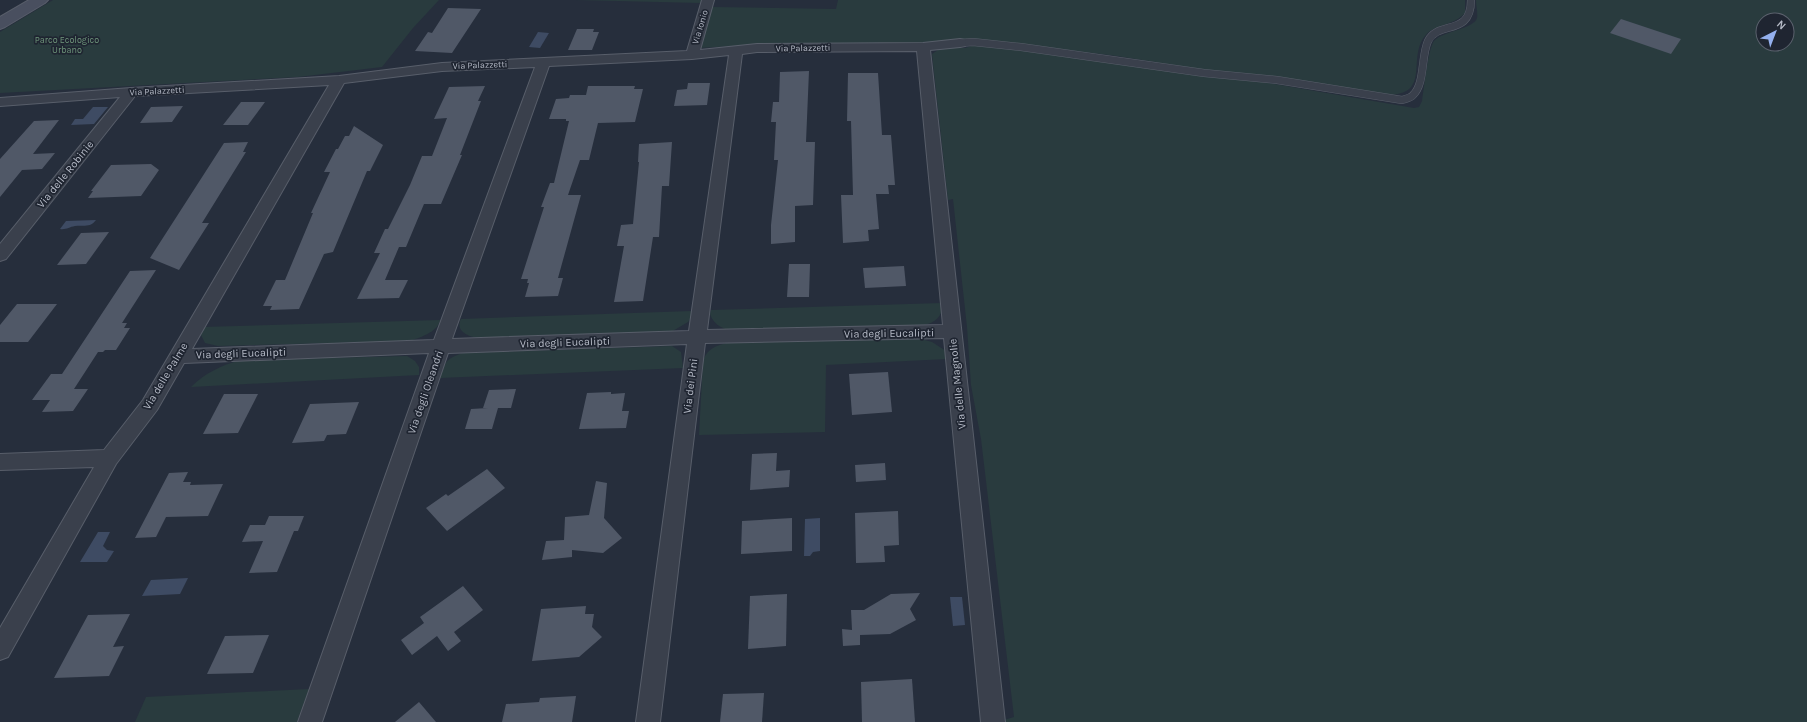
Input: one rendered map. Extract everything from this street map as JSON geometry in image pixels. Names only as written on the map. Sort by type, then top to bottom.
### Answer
[{"type":"main road","points":[[0,24],[40,0]]},
{"type":"street","name":"Via Ionio","points":[[692,55],[708,0]]},
{"type":"street","name":"Via Palazzetti","points":[[0,102],[131,92],[339,80],[442,67],[692,55],[757,48],[923,47],[960,43]]},
{"type":"street","name":"Via delle Magnolie","points":[[923,47],[993,722]]},
{"type":"street","name":"Via dei Pini","points":[[648,722],[697,337],[736,51]]},
{"type":"street","name":"Via degli Oleandri","points":[[310,722],[441,346],[544,63]]},
{"type":"street","name":"Via delle Palme","points":[[0,649],[110,458],[150,405],[339,80]]},
{"type":"street","name":"Via delle Robinie","points":[[0,255],[131,92]]},
{"type":"street","name":"Via degli Eucalipti","points":[[178,356],[697,337],[952,331]]},
{"type":"street","points":[[0,462],[110,458]]},
{"type":"lane","points":[[960,43],[973,42],[1021,46],[1204,73],[1298,83],[1402,100],[1413,96],[1418,88],[1428,41],[1431,36],[1438,31],[1455,26],[1465,20],[1470,14],[1471,0]]},
{"type":"green space","name":"Parco Ecologico Urbano","points":[[53,0],[439,0],[413,28],[382,67],[298,77],[0,93],[0,32]]},
{"type":"green space","points":[[575,0],[702,0],[701,3]]},
{"type":"green space","points":[[838,0],[1465,0],[1465,13],[1455,20],[1433,29],[1425,36],[1420,45],[1416,73],[1410,88],[1403,93],[1390,95],[1192,68],[1117,56],[976,39],[904,44],[773,44],[698,48],[712,7],[836,9]]},
{"type":"green space","points":[[1476,0],[1807,0],[1807,722],[1004,722],[1004,720],[1014,717],[981,439],[971,385],[967,327],[953,199],[948,200],[932,54],[941,48],[965,48],[975,45],[1023,50],[1262,82],[1414,108],[1419,107],[1422,101],[1428,60],[1434,41],[1444,35],[1470,25],[1475,22],[1477,16]]},
{"type":"green space","points":[[942,303],[941,312],[938,318],[924,325],[736,332],[720,327],[714,322],[710,314],[711,310]]},
{"type":"green space","points":[[692,311],[693,315],[688,322],[671,332],[478,338],[466,334],[460,327],[461,319]]},
{"type":"green space","points":[[440,320],[439,324],[432,331],[409,341],[218,346],[205,343],[201,335],[202,327]]},
{"type":"green space","points":[[917,338],[932,342],[946,351],[947,359],[826,365],[825,432],[699,435],[703,361],[705,356],[714,347],[731,342]]},
{"type":"green space","points":[[672,346],[681,352],[683,368],[440,378],[447,361],[463,353]]},
{"type":"green space","points":[[407,356],[415,361],[419,367],[419,375],[191,387],[214,370],[241,360]]},
{"type":"green space","points":[[309,689],[297,722],[135,722],[146,697]]},
{"type":"water","points":[[538,32],[549,33],[540,48],[529,47]]},
{"type":"water","points":[[93,107],[108,107],[94,124],[71,125],[75,119],[83,119]]},
{"type":"water","points":[[96,220],[94,223],[87,226],[75,226],[60,229],[66,221]]},
{"type":"water","points":[[820,518],[820,551],[813,552],[810,556],[804,556],[805,519]]},
{"type":"water","points":[[98,532],[110,532],[103,546],[107,550],[114,551],[107,562],[80,562]]},
{"type":"water","points":[[188,578],[180,594],[142,596],[151,580]]},
{"type":"water","points":[[950,597],[962,597],[965,625],[953,626]]},
{"type":"building","points":[[448,8],[481,9],[452,53],[415,51],[428,32],[432,33]]},
{"type":"building","points":[[1621,19],[1681,39],[1671,54],[1610,33]]},
{"type":"building","points":[[577,29],[594,29],[593,32],[599,32],[592,50],[568,50]]},
{"type":"building","points":[[809,71],[806,142],[815,142],[813,205],[795,206],[795,242],[771,244],[771,225],[778,160],[774,160],[776,122],[771,122],[773,102],[779,102],[780,72]]},
{"type":"building","points":[[848,73],[878,73],[882,135],[891,135],[895,185],[888,185],[889,194],[876,194],[879,229],[868,230],[869,241],[843,243],[841,195],[853,195],[851,121],[847,121]]},
{"type":"building","points":[[688,83],[710,83],[707,105],[674,106],[677,90],[687,89]]},
{"type":"building","points":[[485,86],[478,101],[481,101],[460,155],[462,155],[441,204],[424,204],[406,247],[399,247],[385,280],[408,280],[399,298],[357,299],[380,253],[374,253],[385,229],[388,229],[410,185],[422,156],[432,156],[447,118],[434,119],[449,87]]},
{"type":"building","points":[[588,86],[635,86],[634,89],[643,89],[635,122],[598,123],[589,160],[580,160],[568,195],[581,195],[558,278],[563,278],[558,296],[525,297],[529,283],[527,283],[528,279],[521,279],[544,207],[541,207],[550,183],[554,183],[569,121],[566,121],[566,119],[549,119],[556,99],[569,98],[570,95],[586,95]]},
{"type":"building","points":[[241,102],[265,102],[248,125],[223,125]]},
{"type":"building","points":[[183,106],[172,122],[140,123],[151,107]]},
{"type":"building","points":[[59,120],[33,154],[55,153],[42,169],[22,170],[0,197],[0,159],[34,121]]},
{"type":"building","points":[[354,126],[383,145],[370,171],[367,171],[333,252],[324,254],[299,309],[270,310],[272,306],[263,306],[276,280],[285,280],[313,213],[311,213],[330,172],[324,172],[336,149],[338,149],[345,136],[349,136]]},
{"type":"building","points":[[248,142],[243,152],[246,152],[202,223],[209,223],[179,270],[150,258],[224,143]]},
{"type":"building","points":[[672,142],[669,186],[662,186],[659,237],[653,237],[643,301],[614,302],[624,246],[617,246],[621,225],[633,224],[639,162],[639,144]]},
{"type":"building","points":[[151,164],[159,170],[141,196],[88,198],[93,191],[91,191],[111,165]]},
{"type":"building","points":[[109,232],[86,264],[57,265],[81,233]]},
{"type":"building","points":[[789,264],[810,264],[809,297],[787,297]]},
{"type":"building","points":[[904,266],[906,286],[865,288],[863,268]]},
{"type":"building","points":[[156,270],[122,323],[127,323],[124,328],[130,328],[116,350],[105,350],[103,352],[98,352],[74,389],[88,389],[73,411],[42,412],[50,400],[32,400],[51,374],[62,374],[130,271]]},
{"type":"building","points":[[17,304],[57,304],[28,342],[0,342],[0,325]]},
{"type":"building","points":[[888,372],[892,412],[852,415],[849,374]]},
{"type":"building","points":[[516,389],[511,408],[498,408],[492,429],[465,429],[471,409],[488,408],[483,408],[489,390]]},
{"type":"building","points":[[611,392],[611,394],[625,393],[622,411],[629,411],[626,428],[579,429],[587,393]]},
{"type":"building","points":[[224,394],[258,394],[238,433],[203,434]]},
{"type":"building","points":[[359,402],[346,434],[327,435],[324,441],[292,443],[310,404]]},
{"type":"building","points":[[777,453],[776,471],[790,470],[789,487],[750,490],[752,454]]},
{"type":"building","points":[[885,463],[886,480],[856,482],[855,465]]},
{"type":"building","points":[[487,469],[505,488],[447,531],[426,508],[446,494],[448,496]]},
{"type":"building","points":[[188,472],[183,482],[191,482],[190,485],[223,484],[208,516],[166,517],[156,537],[135,538],[169,473]]},
{"type":"building","points":[[596,481],[607,483],[604,518],[622,538],[603,553],[572,550],[572,557],[542,560],[546,541],[564,540],[565,517],[589,515]]},
{"type":"building","points":[[898,511],[899,545],[884,546],[885,562],[856,563],[855,513]]},
{"type":"building","points":[[269,516],[304,516],[298,531],[294,531],[277,572],[249,573],[263,541],[242,542],[250,525],[265,525]]},
{"type":"building","points":[[792,518],[792,551],[741,554],[742,521]]},
{"type":"building","points":[[463,586],[483,610],[454,632],[461,641],[448,651],[437,636],[412,655],[401,640],[424,623],[420,617]]},
{"type":"building","points":[[920,593],[910,609],[916,620],[890,634],[860,635],[860,645],[843,646],[842,629],[852,630],[851,610],[864,610],[891,594]]},
{"type":"building","points":[[787,594],[786,646],[748,649],[750,596]]},
{"type":"building","points":[[586,606],[585,614],[594,614],[592,627],[602,637],[579,657],[532,661],[541,609]]},
{"type":"building","points":[[130,614],[113,647],[124,646],[109,676],[54,678],[88,615]]},
{"type":"building","points":[[269,635],[253,673],[207,674],[225,636]]},
{"type":"building","points":[[912,679],[915,722],[862,722],[861,682]]},
{"type":"building","points":[[764,693],[762,722],[720,722],[723,694]]},
{"type":"building","points":[[576,696],[572,722],[502,722],[506,704],[539,702],[540,698]]},
{"type":"building","points":[[419,702],[436,722],[395,722]]}]
